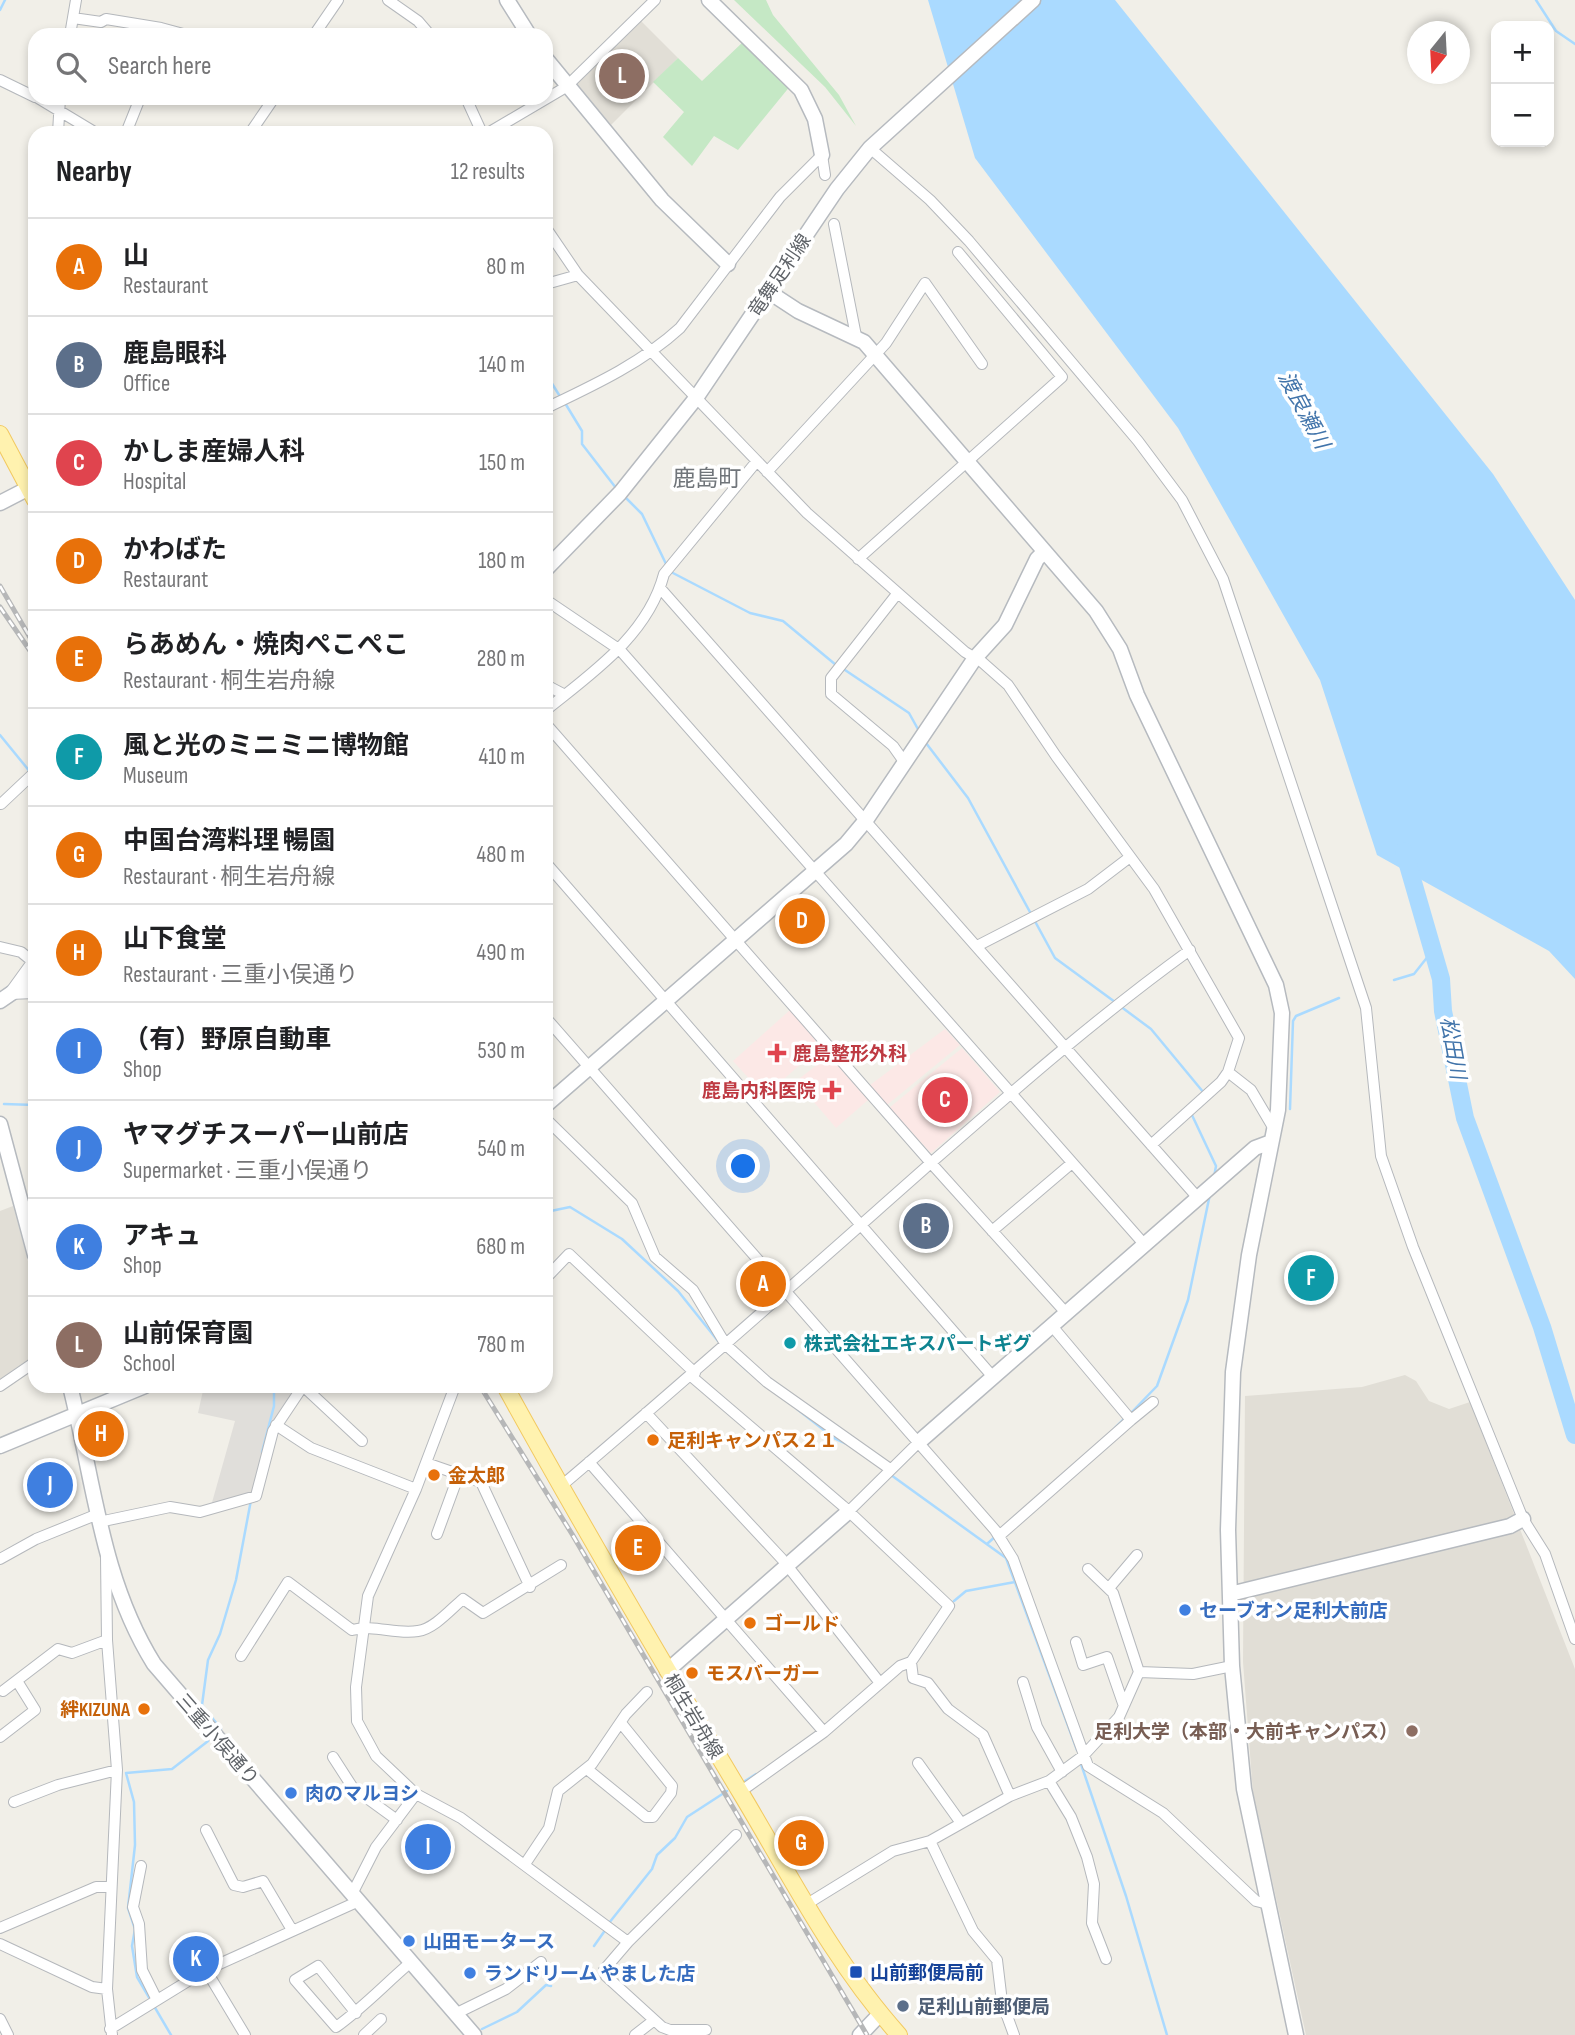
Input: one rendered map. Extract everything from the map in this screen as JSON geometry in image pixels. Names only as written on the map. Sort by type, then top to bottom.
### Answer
[{"type":"main road","points":[[0,434],[28,486]]},
{"type":"main road","name":"桐生岩舟線","points":[[509,1393],[667,1671],[845,1967],[899,2035]]},
{"type":"street","points":[[71,28],[76,0]]},
{"type":"street","points":[[319,28],[338,0]]},
{"type":"street","points":[[388,0],[424,28]]},
{"type":"street","points":[[507,0],[525,28]]},
{"type":"street","points":[[553,95],[566,87],[655,0]]},
{"type":"street","points":[[709,0],[801,90],[815,120],[825,175]]},
{"type":"street","name":"竜舞足利線","points":[[553,562],[620,493],[696,398],[831,198],[874,145],[1033,0]]},
{"type":"street","points":[[72,18],[100,22],[106,19],[143,28]]},
{"type":"street","points":[[553,69],[662,200],[728,264]]},
{"type":"street","points":[[0,79],[28,93]]},
{"type":"street","points":[[58,126],[59,105]]},
{"type":"street","points":[[61,105],[87,126]]},
{"type":"street","points":[[129,126],[137,105]]},
{"type":"street","points":[[255,126],[269,105]]},
{"type":"street","points":[[469,105],[479,126]]},
{"type":"street","points":[[500,126],[535,105]]},
{"type":"street","points":[[874,145],[969,241],[1123,422],[1182,500],[1223,579],[1366,1008],[1381,1156],[1413,1247],[1523,1519],[1545,1554],[1575,1639]]},
{"type":"street","points":[[553,404],[652,351],[680,328],[780,197],[822,155]]},
{"type":"street","points":[[834,224],[856,336]]},
{"type":"street","points":[[553,238],[578,275],[766,472],[897,594],[1008,685],[1154,889],[1239,1038],[1228,1072],[1211,1093],[1151,1145]]},
{"type":"street","points":[[858,559],[1062,377],[958,252]]},
{"type":"street","points":[[553,282],[578,275]]},
{"type":"street","points":[[766,472],[876,354],[925,283],[982,365]]},
{"type":"street","points":[[769,292],[809,317],[856,336],[876,354],[1096,611],[1114,638],[1137,695],[1276,985],[1281,1026],[1280,1090],[1249,1255],[1233,1372],[1228,1480],[1230,1594],[1232,1666],[1244,1789],[1296,2035]]},
{"type":"street","points":[[553,704],[621,650],[660,588],[664,574],[757,461]]},
{"type":"street","points":[[0,503],[28,495]]},
{"type":"street","points":[[553,1099],[846,844],[866,820],[975,658],[1005,625],[1037,559],[1044,552]]},
{"type":"street","points":[[660,588],[1198,1198]]},
{"type":"street","points":[[897,594],[831,678],[831,694],[893,746],[905,762]]},
{"type":"street","points":[[553,605],[621,650],[1144,1244]]},
{"type":"street","points":[[553,689],[565,695]]},
{"type":"street","points":[[553,732],[1067,1314]]},
{"type":"street","points":[[0,817],[1,802],[28,778]]},
{"type":"street","points":[[977,946],[1088,889],[1130,857]]},
{"type":"street","points":[[553,871],[993,1377]]},
{"type":"street","points":[[0,947],[28,956]]},
{"type":"street","points":[[560,1487],[693,1375],[1009,1093],[1110,1008],[1189,950]]},
{"type":"street","points":[[5,997],[28,967]]},
{"type":"street","points":[[5,997],[28,982]]},
{"type":"street","points":[[5,997],[28,994]]},
{"type":"street","points":[[553,1026],[920,1441],[999,1536],[1017,1568],[1083,1756],[1094,1772],[1163,1814],[1256,1901],[1268,1904]]},
{"type":"street","points":[[1228,1072],[1251,1090],[1272,1136]]},
{"type":"street","points":[[0,1124],[4,1158],[28,1233]]},
{"type":"street","points":[[553,1126],[632,1203],[655,1257],[693,1290],[726,1345],[766,1382],[887,1472]]},
{"type":"street","points":[[667,1671],[848,1512],[920,1441],[1144,1244],[1272,1136]]},
{"type":"street","points":[[992,1231],[1072,1163]]},
{"type":"street","points":[[553,1271],[569,1254],[693,1375],[848,1512],[949,1606],[911,1662],[900,1666],[824,1732],[740,1791]]},
{"type":"street","points":[[1052,1326],[1131,1420]]},
{"type":"street","points":[[0,1386],[28,1367]]},
{"type":"street","name":"三重小俣通り","points":[[72,1393],[106,1557],[131,1622],[154,1664],[472,2034]]},
{"type":"street","points":[[0,1446],[129,1393]]},
{"type":"street","points":[[0,1559],[36,1539],[99,1518],[170,1507],[200,1512],[256,1496],[276,1425],[298,1393]]},
{"type":"street","points":[[311,1393],[362,1441]]},
{"type":"street","points":[[452,1393],[416,1489],[368,1596],[356,1687],[357,1721],[376,1756],[416,1794],[461,1818],[525,1864],[584,1912],[607,1923],[628,1942]]},
{"type":"street","points":[[999,1536],[1153,1402]]},
{"type":"street","points":[[646,1413],[787,1565],[880,1683]]},
{"type":"street","points":[[276,1425],[311,1448],[416,1489]]},
{"type":"street","points":[[589,1462],[824,1732]]},
{"type":"street","points":[[426,1463],[481,1482],[530,1587]]},
{"type":"street","points":[[436,1535],[458,1474]]},
{"type":"street","points":[[1230,1594],[1510,1526],[1523,1519]]},
{"type":"street","points":[[1109,1588],[1137,1555]]},
{"type":"street","points":[[106,1557],[107,1640],[117,1770],[107,1989],[111,2032],[206,1970],[356,1898],[376,1847],[416,1794]]},
{"type":"street","points":[[241,1656],[288,1581],[352,1630],[362,1627],[417,1632],[428,1628],[463,1600],[482,1613],[530,1587],[561,1565]]},
{"type":"street","points":[[807,1904],[893,1851],[930,1840],[1010,1796],[1049,1781],[1083,1756],[1119,1717],[1139,1672],[1109,1588],[1088,1569]]},
{"type":"street","points":[[3,1691],[58,1649],[72,1653],[107,1640]]},
{"type":"street","points":[[1076,1642],[1083,1665],[1107,1657],[1124,1706]]},
{"type":"street","points":[[911,1662],[913,1678],[928,1683],[948,1709],[984,1735],[1010,1796]]},
{"type":"street","points":[[1139,1672],[1193,1674],[1232,1666]]},
{"type":"street","points":[[0,1737],[36,1710],[17,1681]]},
{"type":"street","points":[[1023,1682],[1037,1727],[1062,1772]]},
{"type":"street","points":[[525,1864],[550,1828],[558,1791],[587,1769],[647,1692]]},
{"type":"street","points":[[587,1769],[646,1817],[653,1817],[665,1801],[672,1786],[621,1723]]},
{"type":"street","points":[[333,1757],[353,1788],[397,1820]]},
{"type":"street","points":[[918,1763],[961,1823]]},
{"type":"street","points":[[14,1802],[88,1776],[117,1770]]},
{"type":"street","points":[[1049,1781],[1070,1817],[1087,1857],[1094,1884],[1091,1923],[1106,1959]]},
{"type":"street","points":[[206,1830],[234,1885],[243,1887],[263,1881],[292,1930]]},
{"type":"street","points":[[706,2030],[670,2031],[653,2021],[606,1976],[607,1964],[736,1835]]},
{"type":"street","points":[[930,1840],[972,1931],[997,1960],[1002,2002],[1014,2035]]},
{"type":"street","points":[[141,1866],[133,1907],[139,1924],[142,1970],[157,2000]]},
{"type":"street","points":[[0,1928],[96,1888],[111,1887]]},
{"type":"street","points":[[0,1944],[92,1987],[107,1989]]},
{"type":"street","points":[[356,2013],[318,1966],[295,1980],[337,2027],[356,2013],[411,1962]]},
{"type":"street","points":[[455,2014],[506,1989],[541,1962]]},
{"type":"street","points":[[206,1970],[245,2035]]},
{"type":"street","points":[[860,2035],[880,2014]]},
{"type":"street","points":[[364,2035],[381,2019]]},
{"type":"street","points":[[0,2020],[8,2035]]},
{"type":"street","points":[[635,2035],[653,2021]]},
{"type":"shaded area","points":[[640,20],[678,58],[611,125],[577,84]]},
{"type":"shaded area","name":"鹿島整形外科","points":[[790,1010],[821,1046],[765,1096],[733,1061]]},
{"type":"shaded area","points":[[945,1029],[960,1045],[887,1105],[870,1085]]},
{"type":"shaded area","points":[[962,1048],[1000,1092],[931,1153],[889,1108]]},
{"type":"shaded area","name":"鹿島内科医院","points":[[829,1056],[868,1100],[836,1128],[796,1081]]},
{"type":"shaded area","points":[[13,1206],[28,1261],[28,1360],[0,1379],[0,1211]]},
{"type":"shaded area","name":"足利大学（本部・大前キャンパス）","points":[[1405,1375],[1416,1381],[1429,1401],[1449,1409],[1470,1402],[1575,1669],[1575,2035],[1306,2035],[1253,1793],[1243,1662],[1245,1396],[1362,1387]]},
{"type":"shaded area","points":[[202,1393],[295,1393],[271,1428],[254,1493],[211,1506],[235,1421],[198,1413]]},
{"type":"green space","points":[[734,0],[766,0],[773,15],[839,95],[856,126],[825,87]]},
{"type":"green space","points":[[744,41],[791,85],[738,150],[714,136],[692,166],[663,137],[684,112],[653,82],[678,58],[702,81]]},
{"type":"water","name":"渡良瀬川","points":[[928,0],[1115,0],[1493,474],[1575,600],[1575,979],[1549,951],[1377,855],[1320,680],[1178,428],[975,158]]},
{"type":"waterway","points":[[0,10],[5,0]]},
{"type":"waterway","points":[[1536,0],[1556,31],[1575,44]]},
{"type":"waterway","points":[[553,385],[561,398]]},
{"type":"waterway","points":[[565,403],[582,431],[582,444],[616,488]]},
{"type":"waterway","points":[[623,495],[642,514],[667,566]]},
{"type":"waterway","points":[[671,572],[750,613],[783,621],[836,665]]},
{"type":"waterway","points":[[842,668],[909,713],[919,731]]},
{"type":"waterway","points":[[0,735],[28,769]]},
{"type":"waterway","points":[[926,743],[968,798],[1055,958],[1115,1002]]},
{"type":"waterway","name":"松田川","points":[[1404,851],[1441,979],[1443,1011],[1465,1118],[1542,1327],[1575,1435]]},
{"type":"waterway","points":[[1394,980],[1414,974],[1433,950]]},
{"type":"waterway","points":[[1290,1109],[1293,1021],[1296,1016],[1339,998]]},
{"type":"waterway","points":[[1120,1006],[1151,1029],[1204,1093]]},
{"type":"waterway","points":[[4,1104],[28,1105]]},
{"type":"waterway","points":[[1191,1113],[1216,1166],[1214,1177]]},
{"type":"waterway","points":[[1130,1414],[1157,1386],[1188,1300],[1210,1194]]},
{"type":"waterway","points":[[553,1211],[570,1207],[622,1239],[678,1291],[718,1341]]},
{"type":"waterway","points":[[737,1361],[748,1371]]},
{"type":"waterway","points":[[262,1452],[274,1406],[274,1393]]},
{"type":"waterway","points":[[797,1409],[834,1438],[849,1445]]},
{"type":"waterway","points":[[1115,1428],[1125,1418]]},
{"type":"waterway","points":[[891,1475],[1006,1558],[1077,1750]]},
{"type":"waterway","points":[[219,1730],[221,1729],[202,1705],[208,1660],[220,1634],[236,1580],[251,1500]]},
{"type":"waterway","points":[[988,1543],[996,1536]]},
{"type":"waterway","points":[[954,1601],[966,1591],[1015,1582]]},
{"type":"waterway","points":[[171,2035],[137,1977],[132,1946],[135,1929],[128,1908],[135,1845],[134,1802],[126,1773],[172,1769],[212,1738]]},
{"type":"waterway","points":[[1081,1764],[1126,1896],[1167,2035]]},
{"type":"waterway","points":[[745,1781],[756,1774]]},
{"type":"waterway","points":[[609,1923],[652,1869],[657,1855],[675,1838],[687,1817],[727,1791]]},
{"type":"waterway","points":[[594,1946],[606,1929]]},
{"type":"waterway","points":[[482,2029],[517,2012],[546,1985],[551,1986]]},
{"type":"railway","points":[[0,586],[28,634]]},
{"type":"railway","points":[[0,607],[28,648]]},
{"type":"railway","points":[[484,1393],[572,1534],[867,2035]]},
{"type":"place","name":"山前保育園","points":[[622,76]]},
{"type":"place","name":"かわばた","points":[[802,921]]},
{"type":"place","name":"鹿島整形外科","points":[[777,1053]]},
{"type":"place","name":"鹿島内科医院","points":[[832,1090]]},
{"type":"place","name":"かしま産婦人科","points":[[945,1100]]},
{"type":"place","name":"鹿島眼科","points":[[926,1226]]},
{"type":"place","name":"風と光のミニミニ博物館","points":[[1311,1278]]},
{"type":"place","name":"山","points":[[763,1284]]},
{"type":"place","name":"株式会社エキスパートギグ","points":[[790,1343]]},
{"type":"place","name":"山下食堂","points":[[101,1434]]},
{"type":"place","name":"足利キャンパス２１","points":[[653,1440]]},
{"type":"place","name":"金太郎","points":[[434,1475]]},
{"type":"place","name":"ヤマグチスーパー山前店","points":[[50,1485]]},
{"type":"place","name":"らあめん・焼肉ぺこぺこ","points":[[638,1548]]},
{"type":"place","name":"セーブオン足利大前店","points":[[1185,1610]]},
{"type":"place","name":"ゴールド","points":[[750,1623]]},
{"type":"place","name":"モスバーガー","points":[[692,1673]]},
{"type":"place","name":"絆KIZUNA","points":[[144,1709]]},
{"type":"place","name":"足利大学（本部・大前キャンパス）","points":[[1412,1731]]},
{"type":"place","name":"肉のマルヨシ","points":[[291,1793]]},
{"type":"place","name":"中国台湾料理 暢園","points":[[801,1843]]},
{"type":"place","name":"（有）野原自動車","points":[[428,1847]]},
{"type":"place","name":"山田モータース","points":[[409,1941]]},
{"type":"place","name":"アキュ","points":[[196,1959]]},
{"type":"place","name":"山前郵便局前","points":[[856,1972]]},
{"type":"place","name":"ランドリーム やました店","points":[[470,1973]]},
{"type":"place","name":"足利山前郵便局","points":[[903,2006]]},
{"type":"district","name":"鹿島町","points":[[707,478]]}]
